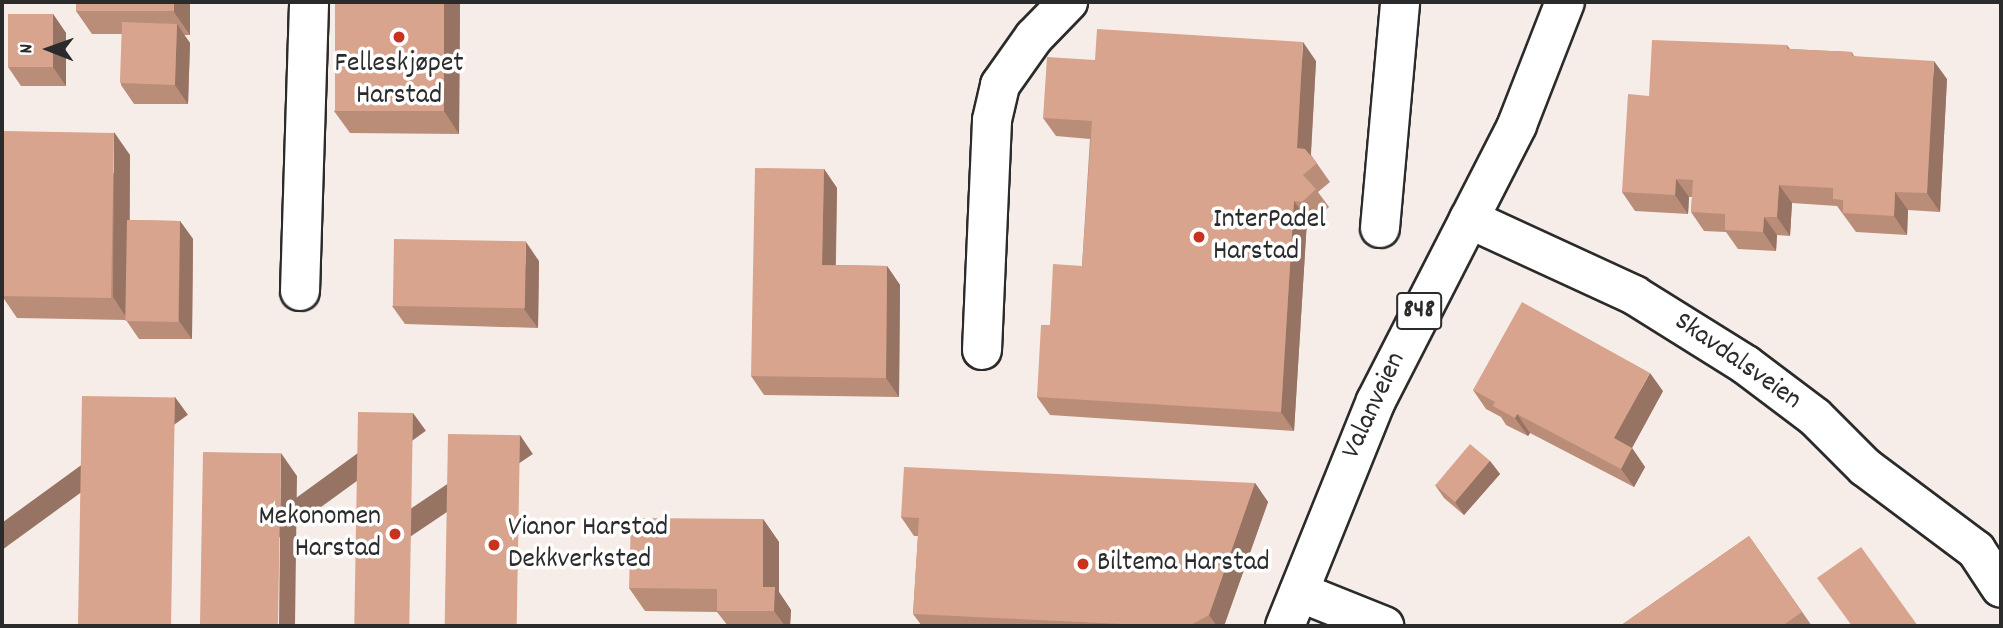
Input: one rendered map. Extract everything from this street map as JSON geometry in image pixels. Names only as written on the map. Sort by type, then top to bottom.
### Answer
[{"type":"main road","points":[[300,291],[309,2]]},
{"type":"main road","points":[[982,350],[992,120],[1000,85],[1034,37],[1068,2]]},
{"type":"main road","points":[[1380,228],[1400,2]]},
{"type":"main road","name":"Valanveien","points":[[1292,609],[1376,401],[1542,71],[1565,2]]},
{"type":"main road","name":"Skavdalsveien","points":[[1469,219],[1634,295],[1695,329],[1815,417],[1865,467],[1976,550],[2001,589]]},
{"type":"main road","points":[[1292,609],[1384,626]]},
{"type":"building","points":[[76,2],[174,2],[174,11],[76,11]]},
{"type":"building","points":[[335,2],[444,2],[444,111],[335,111]]},
{"type":"building","points":[[8,14],[53,14],[53,67],[8,67]]},
{"type":"building","points":[[122,22],[177,24],[175,85],[120,83]]},
{"type":"building","points":[[1097,29],[1303,42],[1297,148],[1305,149],[1317,163],[1303,175],[1316,189],[1302,202],[1294,201],[1281,412],[1037,397],[1041,325],[1050,325],[1053,264],[1082,266],[1092,121],[1043,118],[1047,57],[1095,60]]},
{"type":"building","points":[[1652,40],[1787,45],[1787,49],[1852,52],[1852,56],[1934,61],[1927,193],[1895,192],[1894,216],[1843,213],[1843,200],[1833,199],[1833,188],[1779,185],[1777,217],[1764,217],[1763,232],[1725,230],[1725,214],[1691,212],[1693,180],[1676,179],[1675,195],[1622,192],[1628,94],[1649,96]]},
{"type":"building","points":[[3,131],[114,133],[111,298],[2,296]]},
{"type":"building","points":[[755,168],[824,169],[822,265],[887,266],[886,378],[751,376]]},
{"type":"building","points":[[127,220],[180,221],[178,322],[125,321]]},
{"type":"building","points":[[394,239],[526,241],[525,308],[393,306]]},
{"type":"building","points":[[1522,302],[1650,373],[1614,438],[1632,448],[1621,469],[1517,414],[1515,418],[1493,406],[1495,402],[1473,390]]},
{"type":"building","points":[[82,396],[175,398],[171,626],[78,626]]},
{"type":"building","points":[[358,412],[413,413],[409,626],[354,626]]},
{"type":"building","points":[[448,434],[520,435],[517,626],[445,626]]},
{"type":"building","points":[[1470,444],[1490,461],[1455,502],[1435,485]]},
{"type":"building","points":[[203,452],[281,453],[278,626],[200,626]]},
{"type":"building","points":[[904,467],[1255,483],[1209,615],[1189,626],[1164,626],[913,614],[919,518],[901,517]]},
{"type":"building","points":[[631,518],[763,519],[763,587],[775,587],[774,611],[717,611],[717,589],[629,588]]},
{"type":"building","points":[[1749,536],[1802,612],[1782,626],[1620,626]]},
{"type":"building","points":[[1861,547],[1918,626],[1852,626],[1817,578]]},
{"type":"place","name":"Felleskjøpet Harstad","points":[[399,37]]},
{"type":"place","name":"InterPadel Harstad","points":[[1199,237]]},
{"type":"place","name":"Mekonomen Harstad","points":[[395,534]]},
{"type":"place","name":"Vianor Harstad Dekkverksted","points":[[494,545]]},
{"type":"place","name":"Biltema Harstad","points":[[1083,564]]}]
